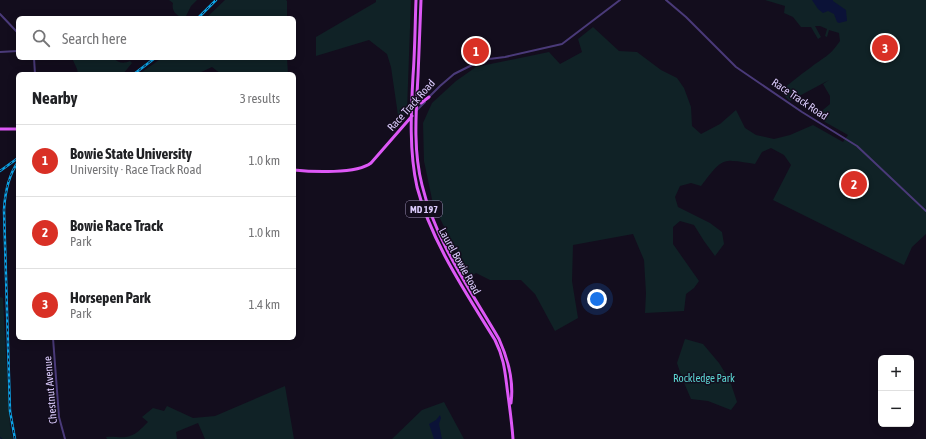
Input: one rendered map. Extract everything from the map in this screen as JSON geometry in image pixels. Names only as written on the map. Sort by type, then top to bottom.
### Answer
[{"type":"main road","name":"Laurel Bowie Road","points":[[416,0],[412,127],[415,175],[421,201],[443,252],[497,345],[506,369],[508,394],[511,405]]},
{"type":"main road","name":"Laurel Bowie Road","points":[[421,0],[416,100],[416,144],[418,168],[428,208],[446,248],[502,346],[510,373],[513,439]]},
{"type":"main road","points":[[416,100],[421,103],[429,96]]},
{"type":"main road","name":"Race Track Road","points":[[296,170],[325,172],[357,169],[369,165],[416,111]]},
{"type":"main road","points":[[404,126],[409,125],[412,127]]},
{"type":"main road","points":[[0,129],[16,129]]},
{"type":"street","name":"Race Track Road","points":[[666,0],[686,17],[736,67],[862,150],[926,211]]},
{"type":"street","name":"Race Track Road","points":[[416,111],[429,96],[454,74],[482,61],[512,56],[562,44],[618,1]]},
{"type":"street","points":[[0,14],[16,31]]},
{"type":"street","points":[[0,52],[16,51]]},
{"type":"street","points":[[34,60],[35,72]]},
{"type":"street","name":"Chestnut Avenue","points":[[53,340],[59,417],[65,439]]},
{"type":"green space","points":[[169,0],[197,0],[191,6],[186,16],[179,16],[175,13],[173,3]]},
{"type":"green space","points":[[225,0],[287,1],[287,16],[208,16]]},
{"type":"green space","points":[[376,0],[411,0],[407,111],[399,122],[391,67],[387,54],[369,40],[316,56],[316,37],[376,2]]},
{"type":"green space","points":[[765,0],[926,0],[926,234],[912,247],[904,265],[773,200],[791,165],[784,155],[771,148],[762,152],[755,164],[727,161],[714,169],[701,186],[691,183],[680,186],[675,197],[678,207],[710,223],[722,232],[724,244],[715,256],[694,225],[680,221],[673,227],[673,244],[699,281],[694,288],[686,294],[684,311],[645,313],[646,293],[644,260],[633,234],[573,245],[572,281],[578,318],[555,331],[535,294],[521,280],[490,280],[476,273],[469,278],[433,204],[424,161],[423,123],[432,103],[456,81],[476,67],[549,52],[560,64],[582,52],[578,39],[593,27],[619,51],[637,52],[661,70],[677,78],[684,88],[691,107],[692,126],[701,134],[720,124],[736,110],[745,128],[756,135],[774,139],[790,135],[813,125],[843,142],[848,135],[825,122],[817,115],[830,104],[830,96],[823,84],[829,80],[790,101],[781,92],[792,81],[833,50],[840,41],[839,33],[829,30],[827,37],[825,36],[827,29],[820,26],[815,26],[821,37],[818,39],[811,27],[801,27],[793,17],[784,13],[785,6]]},
{"type":"green space","points":[[73,60],[116,60],[121,62],[130,61],[132,63],[125,72],[78,72]]},
{"type":"green space","points":[[159,60],[287,60],[288,72],[218,72],[212,67],[201,72],[142,72]]},
{"type":"green space","points":[[0,297],[3,298],[10,426],[13,439],[0,439]]},
{"type":"green space","name":"Rockledge Park","points":[[685,339],[703,344],[719,363],[730,381],[737,402],[731,410],[708,401],[691,399],[677,363]]},
{"type":"green space","points":[[285,386],[294,439],[205,439],[198,423],[176,432],[177,439],[107,439],[106,437],[126,437],[135,433],[148,422],[142,417],[153,408],[164,411],[167,406],[193,418],[215,416]]},
{"type":"green space","points":[[444,402],[464,439],[392,439],[422,410]]},
{"type":"shaded area","points":[[812,0],[833,0],[846,10],[847,21],[837,22],[834,14],[828,11],[823,13],[818,9]]},
{"type":"shaded area","points":[[440,415],[441,418],[439,424],[442,439],[434,439],[429,424],[436,420]]},
{"type":"railway","points":[[200,16],[216,0]]},
{"type":"railway","points":[[137,72],[152,60]]},
{"type":"railway","points":[[0,171],[16,159]]},
{"type":"railway","points":[[15,439],[10,411],[4,210],[8,185],[16,165]]},
{"type":"place","name":"Horsepen Park","points":[[885,48]]},
{"type":"place","name":"Bowie State University","points":[[476,51]]},
{"type":"place","name":"Bowie Race Track","points":[[854,184]]}]
